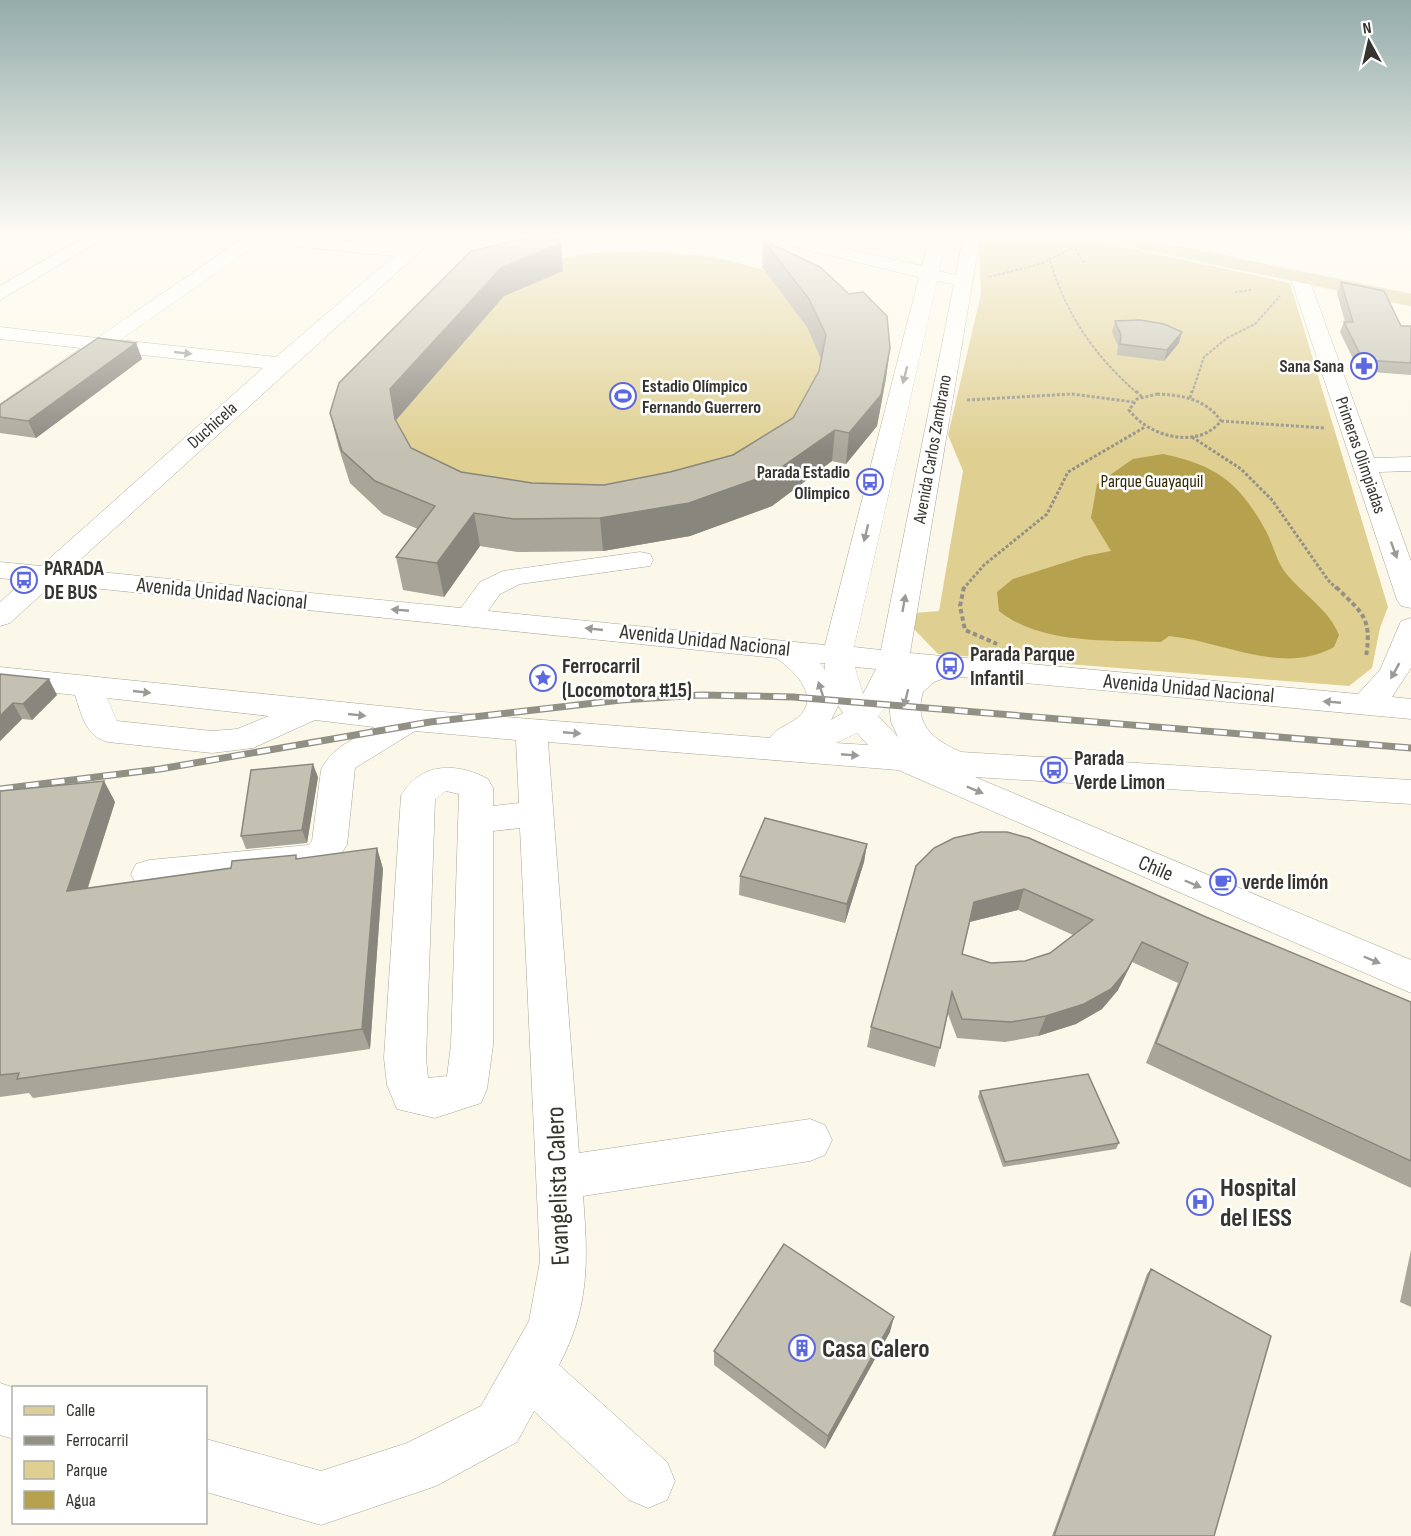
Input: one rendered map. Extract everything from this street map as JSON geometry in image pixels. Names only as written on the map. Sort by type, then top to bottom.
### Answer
[{"type":"street","points":[[0,414],[153,309]]},
{"type":"street","name":"Duchicela","points":[[0,617],[344,309]]},
{"type":"street","name":"Avenida Carlos Zambrano","points":[[902,759],[861,717],[843,684],[839,654],[850,599],[921,309]]},
{"type":"street","name":"Avenida Carlos Zambrano","points":[[861,717],[886,686],[894,661],[959,309]]},
{"type":"street","name":"Primeras Olimpiadas","points":[[1310,309],[1410,589]]},
{"type":"street","points":[[0,333],[280,364]]},
{"type":"street","points":[[1364,465],[1411,464]]},
{"type":"street","points":[[469,617],[490,588],[513,577],[640,560]]},
{"type":"street","name":"Avenida Unidad Nacional","points":[[0,570],[894,661],[1411,709]]},
{"type":"street","points":[[1364,705],[1385,689],[1399,663],[1411,627]]},
{"type":"street","points":[[734,746],[778,741],[806,730],[822,712],[823,689],[812,670],[782,648]]},
{"type":"street","points":[[950,666],[923,675],[907,689],[903,706],[910,732],[926,750],[955,763]]},
{"type":"street","points":[[0,677],[409,720],[531,730],[955,763],[1411,792]]},
{"type":"street","points":[[88,686],[99,721],[108,731],[212,742],[242,740],[311,710]]},
{"type":"street","points":[[734,746],[788,744],[817,739],[861,717]]},
{"type":"street","points":[[149,874],[304,860],[320,855],[329,845],[338,770],[342,761],[409,720]]},
{"type":"street","name":"Evangelista Calero","points":[[207,1466],[321,1498],[417,1467],[499,1424],[552,1328],[564,1260],[531,730]]},
{"type":"street","name":"Chile","points":[[902,759],[1411,977]]},
{"type":"street","points":[[446,778],[466,782],[476,788],[476,821],[472,1045],[466,1089],[435,1099],[412,1095],[408,1085],[405,1058],[418,796],[428,783],[446,778]]},
{"type":"street","points":[[476,821],[536,813]]},
{"type":"street","points":[[559,1178],[810,1140]]},
{"type":"street","points":[[528,1371],[648,1481]]},
{"type":"path","points":[[1067,309],[1079,334],[1101,360],[1143,397]]},
{"type":"path","points":[[1190,398],[1204,357],[1227,338],[1255,324],[1268,309]]},
{"type":"path","points":[[941,401],[1085,394],[1114,397],[1133,402],[1157,394],[1190,398],[1216,412],[1221,421]]},
{"type":"path","points":[[1133,402],[1130,410],[1133,418],[1159,433],[1192,437],[1207,434],[1217,428],[1221,421]]},
{"type":"path","points":[[1221,421],[1352,430]]},
{"type":"path","points":[[1003,646],[965,630],[960,606],[964,585],[984,565],[1047,514],[1068,472],[1145,427]]},
{"type":"path","points":[[1192,437],[1241,469],[1272,500],[1328,580],[1360,611],[1370,631],[1366,659]]},
{"type":"green space","name":"Estadio Olímpico Fernando Guerrero","points":[[487,309],[820,309],[846,464],[832,461],[772,506],[690,536],[603,551],[518,552],[444,540],[383,514],[350,483],[338,445],[346,414]]},
{"type":"green space","name":"Parque Guayaquil","points":[[978,309],[1298,309],[1388,607],[1380,628],[1372,668],[1349,686],[938,654],[914,629],[916,613],[939,611],[963,471],[948,435]]},
{"type":"water","points":[[1163,454],[1182,458],[1212,470],[1236,488],[1266,531],[1285,572],[1322,609],[1335,626],[1339,635],[1334,647],[1314,655],[1273,658],[1169,636],[1161,642],[1077,638],[1035,630],[999,611],[997,592],[1013,579],[1085,556],[1111,551],[1091,518],[1097,484],[1133,459]]},
{"type":"building","points":[[413,309],[464,309],[390,389],[395,419],[411,448],[461,472],[532,483],[604,485],[670,472],[733,455],[793,418],[819,371],[826,335],[814,309],[880,309],[887,316],[890,348],[881,395],[849,433],[835,430],[773,473],[689,503],[600,518],[514,519],[474,513],[437,563],[396,557],[435,506],[375,481],[342,451],[330,413],[339,383]]},
{"type":"building","points":[[1349,309],[1393,309],[1401,326],[1411,326],[1411,363],[1363,360],[1344,322],[1353,322]]},
{"type":"building","points":[[1140,320],[1164,324],[1182,332],[1167,350],[1120,344],[1121,335],[1115,321]]},
{"type":"building","points":[[98,338],[136,343],[28,421],[0,417],[0,405]]},
{"type":"building","points":[[0,674],[49,679],[23,704],[13,703],[0,716]]},
{"type":"building","points":[[313,764],[302,830],[241,836],[251,770]]},
{"type":"building","points":[[104,781],[67,891],[231,868],[232,861],[296,855],[296,859],[377,848],[362,1029],[17,1079],[19,1073],[0,1075],[0,791]]},
{"type":"building","points":[[765,818],[867,844],[847,904],[740,876]]},
{"type":"building","points":[[981,832],[1007,832],[1029,838],[1206,917],[1411,1002],[1411,1161],[1156,1043],[1188,963],[1142,942],[1127,970],[1111,989],[1084,1004],[1046,1016],[1011,1022],[962,1019],[952,992],[940,1048],[871,1027],[916,866],[934,848],[954,838]],"holes":[[[1024,889],[1093,920],[1050,953],[1025,961],[991,963],[962,954],[974,902]]]},
{"type":"building","points":[[1088,1074],[1119,1143],[1005,1162],[980,1091]]},
{"type":"building","name":"Casa Calero","points":[[784,1244],[894,1317],[828,1436],[714,1351]]},
{"type":"building","points":[[1151,1269],[1271,1336],[1214,1536],[1054,1536]]},
{"type":"railway","points":[[0,789],[160,769],[430,722],[621,700],[701,695],[793,697],[1411,748]]},
{"type":"place","name":"Sana Sana","points":[[1364,366]]},
{"type":"place","name":"Estadio Olímpico Fernando Guerrero","points":[[623,396]]},
{"type":"place","name":"Parada Estadio Olimpico","points":[[870,482]]},
{"type":"place","name":"PARADA DE BUS","points":[[24,580]]},
{"type":"place","name":"Parada Parque Infantil","points":[[950,666]]},
{"type":"place","name":"Ferrocarril (Locomotora #15)","points":[[543,678]]},
{"type":"place","name":"Parada Verde Limon","points":[[1054,770]]},
{"type":"place","name":"verde limón","points":[[1223,882]]},
{"type":"place","name":"Hospital del IESS","points":[[1200,1202]]},
{"type":"place","name":"Casa Calero","points":[[802,1348]]}]
